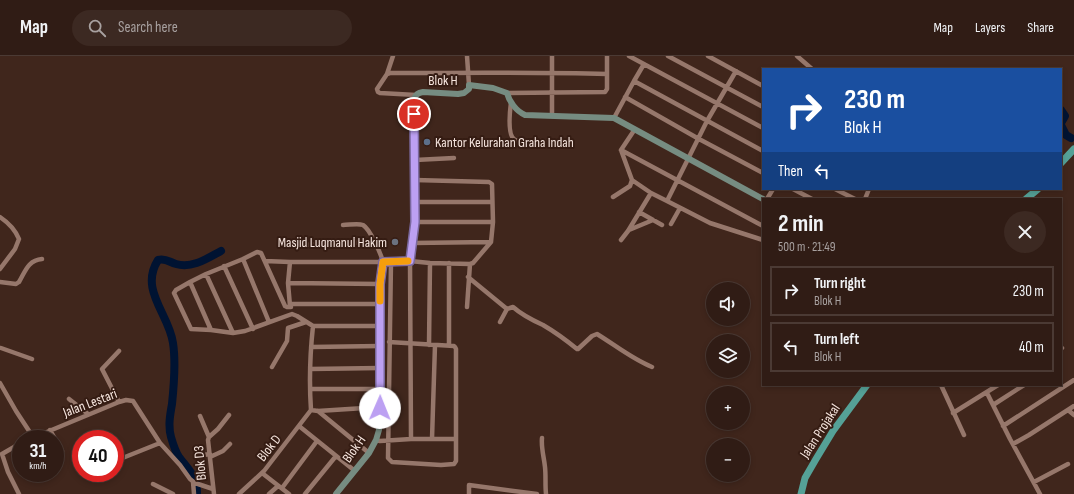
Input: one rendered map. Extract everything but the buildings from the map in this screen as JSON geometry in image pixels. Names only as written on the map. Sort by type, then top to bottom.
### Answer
[{"type":"main road","points":[[1062,162],[1074,149]]},
{"type":"main road","points":[[1027,198],[1037,190]]},
{"type":"main road","name":"Jalan Projakal","points":[[801,494],[806,478],[816,459],[833,431],[866,386]]},
{"type":"street","points":[[393,56],[387,74],[379,86],[378,92],[416,96]]},
{"type":"street","name":"Blok H","points":[[410,261],[415,222],[414,99],[419,93],[423,92],[458,94],[464,93],[469,89],[467,56]]},
{"type":"street","points":[[552,56],[552,116]]},
{"type":"street","points":[[469,85],[493,88],[507,93],[605,92],[607,89],[606,56]]},
{"type":"street","points":[[629,56],[762,127]]},
{"type":"street","points":[[668,56],[762,106]]},
{"type":"street","points":[[708,56],[762,85]]},
{"type":"street","points":[[797,56],[811,68]]},
{"type":"street","points":[[614,118],[644,64]]},
{"type":"street","points":[[667,201],[707,121],[736,71]]},
{"type":"street","points":[[387,74],[552,72],[607,74]]},
{"type":"street","points":[[634,81],[762,151]]},
{"type":"street","points":[[507,93],[511,102],[524,115],[614,118],[762,198]]},
{"type":"street","points":[[625,97],[762,172]]},
{"type":"street","points":[[511,102],[511,136],[520,142],[544,141]]},
{"type":"street","points":[[621,150],[635,129]]},
{"type":"street","points":[[621,150],[762,225]]},
{"type":"street","points":[[621,150],[632,180],[650,193],[710,223],[762,240]]},
{"type":"street","points":[[415,160],[454,158]]},
{"type":"street","points":[[265,261],[410,261],[470,264],[476,260],[490,242],[493,222],[492,184],[489,182],[415,180]]},
{"type":"street","points":[[613,197],[630,186],[632,180]]},
{"type":"street","points":[[796,190],[810,198]]},
{"type":"street","points":[[837,190],[853,198]]},
{"type":"street","points":[[621,240],[650,193]]},
{"type":"street","points":[[415,202],[492,202]]},
{"type":"street","points":[[671,224],[680,208]]},
{"type":"street","points":[[639,212],[662,225]]},
{"type":"street","points":[[0,217],[7,221],[16,231],[19,238],[15,249],[0,269]]},
{"type":"street","points":[[628,230],[653,220]]},
{"type":"street","points":[[415,222],[493,222]]},
{"type":"street","points":[[343,225],[362,224],[368,230],[382,256],[383,262]]},
{"type":"street","points":[[298,245],[374,242]]},
{"type":"street","points":[[413,243],[490,242]]},
{"type":"street","points":[[380,304],[286,307],[265,261],[259,252],[206,274],[174,291],[191,329],[233,333],[253,329],[292,314],[313,326],[381,326]]},
{"type":"street","points":[[0,282],[16,284],[19,282],[30,264],[37,259],[42,259]]},
{"type":"street","points":[[243,259],[269,322]]},
{"type":"street","points":[[410,261],[411,439]]},
{"type":"street","points":[[290,262],[288,283],[292,314]]},
{"type":"street","name":"Blok H","points":[[336,494],[369,453],[376,440],[379,430],[381,326],[380,284],[383,262]]},
{"type":"street","points":[[389,342],[449,345],[454,346],[456,349],[456,461],[454,464],[441,465],[392,462],[388,458],[389,342],[391,262]]},
{"type":"street","points":[[429,345],[430,263]]},
{"type":"street","points":[[449,263],[449,345]]},
{"type":"street","points":[[467,307],[470,264]]},
{"type":"street","points":[[224,266],[253,329]]},
{"type":"street","points":[[206,274],[233,333]]},
{"type":"street","points":[[468,277],[507,309]]},
{"type":"street","points":[[190,282],[211,330]]},
{"type":"street","points":[[288,283],[380,284]]},
{"type":"street","points":[[500,322],[507,309],[513,307],[522,315],[544,326],[577,349],[592,336],[597,334],[627,354],[652,366]]},
{"type":"street","points":[[272,367],[287,341],[288,328],[306,322]]},
{"type":"street","points":[[313,326],[310,369],[311,410],[318,411],[380,408]]},
{"type":"street","points":[[432,439],[435,345]]},
{"type":"street","points":[[311,347],[380,346]]},
{"type":"street","points":[[0,349],[32,359]]},
{"type":"street","points":[[119,351],[102,369],[119,402]]},
{"type":"street","points":[[310,369],[380,368]]},
{"type":"street","points":[[1003,426],[1074,380]]},
{"type":"street","points":[[0,383],[27,430]]},
{"type":"street","points":[[941,386],[964,435]]},
{"type":"street","points":[[954,412],[996,386]]},
{"type":"street","points":[[993,405],[1022,386]]},
{"type":"street","points":[[310,388],[380,389]]},
{"type":"street","points":[[987,392],[1003,426],[1040,494]]},
{"type":"street","points":[[69,399],[88,414]]},
{"type":"street","name":"Jalan Lestari","points":[[50,430],[119,402],[126,400],[133,401],[160,443],[194,483]]},
{"type":"street","points":[[1013,444],[1074,406]]},
{"type":"street","name":"Blok D","points":[[239,494],[262,473],[311,410]]},
{"type":"street","points":[[1068,410],[1074,415]]},
{"type":"street","points":[[318,411],[369,453]]},
{"type":"street","name":"Blok D3","points":[[214,492],[209,437],[218,429],[229,415]]},
{"type":"street","points":[[200,416],[209,437]]},
{"type":"street","points":[[299,426],[354,471]]},
{"type":"street","points":[[542,438],[541,444],[546,469],[546,494]]},
{"type":"street","points":[[376,440],[456,439]]},
{"type":"street","points":[[269,494],[280,487],[317,441]]},
{"type":"street","points":[[124,457],[160,443]]},
{"type":"street","points":[[197,456],[210,455],[223,451],[230,444]]},
{"type":"street","points":[[12,448],[1,452],[8,472],[19,494]]},
{"type":"street","points":[[305,494],[336,456]]},
{"type":"street","points":[[1034,482],[1068,464]]},
{"type":"street","points":[[262,473],[289,494]]},
{"type":"street","points":[[194,494],[194,483],[214,492]]},
{"type":"street","points":[[153,484],[173,494]]},
{"type":"street","points":[[469,494],[469,485],[509,492],[537,494]]},
{"type":"waterway","points":[[1062,112],[1065,116],[1062,121]]},
{"type":"waterway","points":[[1062,127],[1066,135],[1071,138]]},
{"type":"waterway","points":[[197,494],[195,479],[178,455],[173,445],[170,433],[173,397],[174,350],[170,332],[153,292],[153,271],[158,260],[188,265],[205,260],[221,251]]},
{"type":"slow traffic","points":[[380,301],[380,284],[383,262],[408,261]]},
{"type":"place","name":"Kantor Kelurahan Graha Indah","points":[[427,142]]},
{"type":"place","name":"Masjid Luqmanul Hakim","points":[[395,242]]},
{"type":"route","points":[[380,408],[380,284],[383,262],[410,261],[415,222],[414,114]]}]
